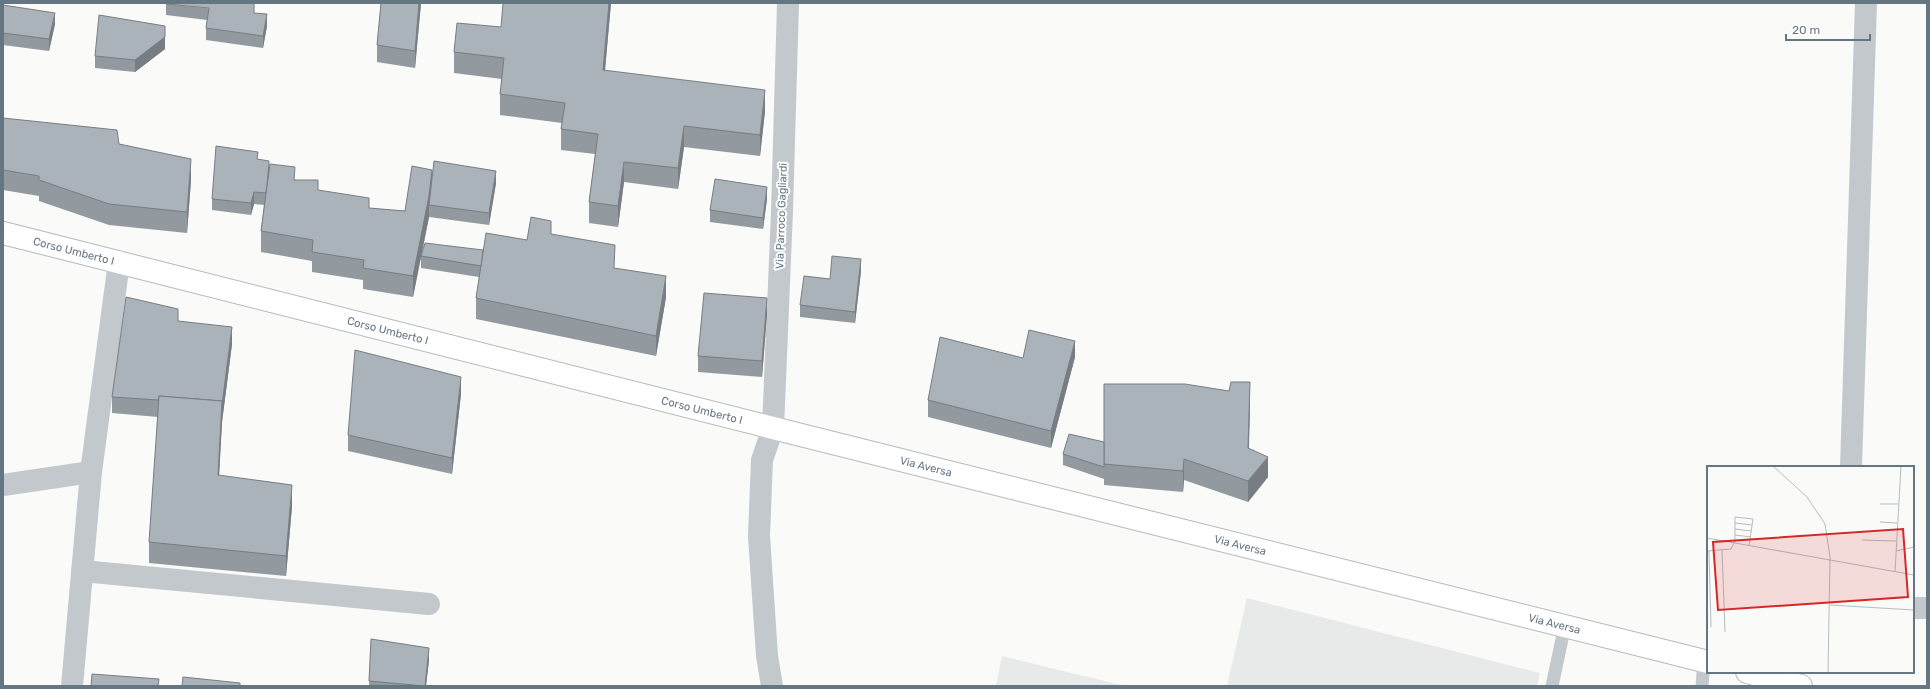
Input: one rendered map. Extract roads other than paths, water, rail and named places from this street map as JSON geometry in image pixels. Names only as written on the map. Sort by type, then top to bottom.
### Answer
[{"type":"main road","name":"Corso Umberto I","points":[[3,233],[773,428]]},
{"type":"main road","name":"Via Aversa","points":[[773,428],[1706,661]]},
{"type":"main road","points":[[1751,673],[1801,686]]},
{"type":"street","name":"Via Parroco Gagliardi","points":[[772,686],[767,656],[759,536],[762,460],[773,428],[782,211],[788,3]]},
{"type":"street","points":[[1851,466],[1866,3]]},
{"type":"street","points":[[72,686],[91,472],[119,262]]},
{"type":"street","points":[[3,485],[91,472]]},
{"type":"street","points":[[82,571],[429,604]]},
{"type":"street","points":[[1914,608],[1927,608]]},
{"type":"lane","points":[[1552,686],[1565,625]]},
{"type":"lane","points":[[1702,686],[1706,661]]}]
